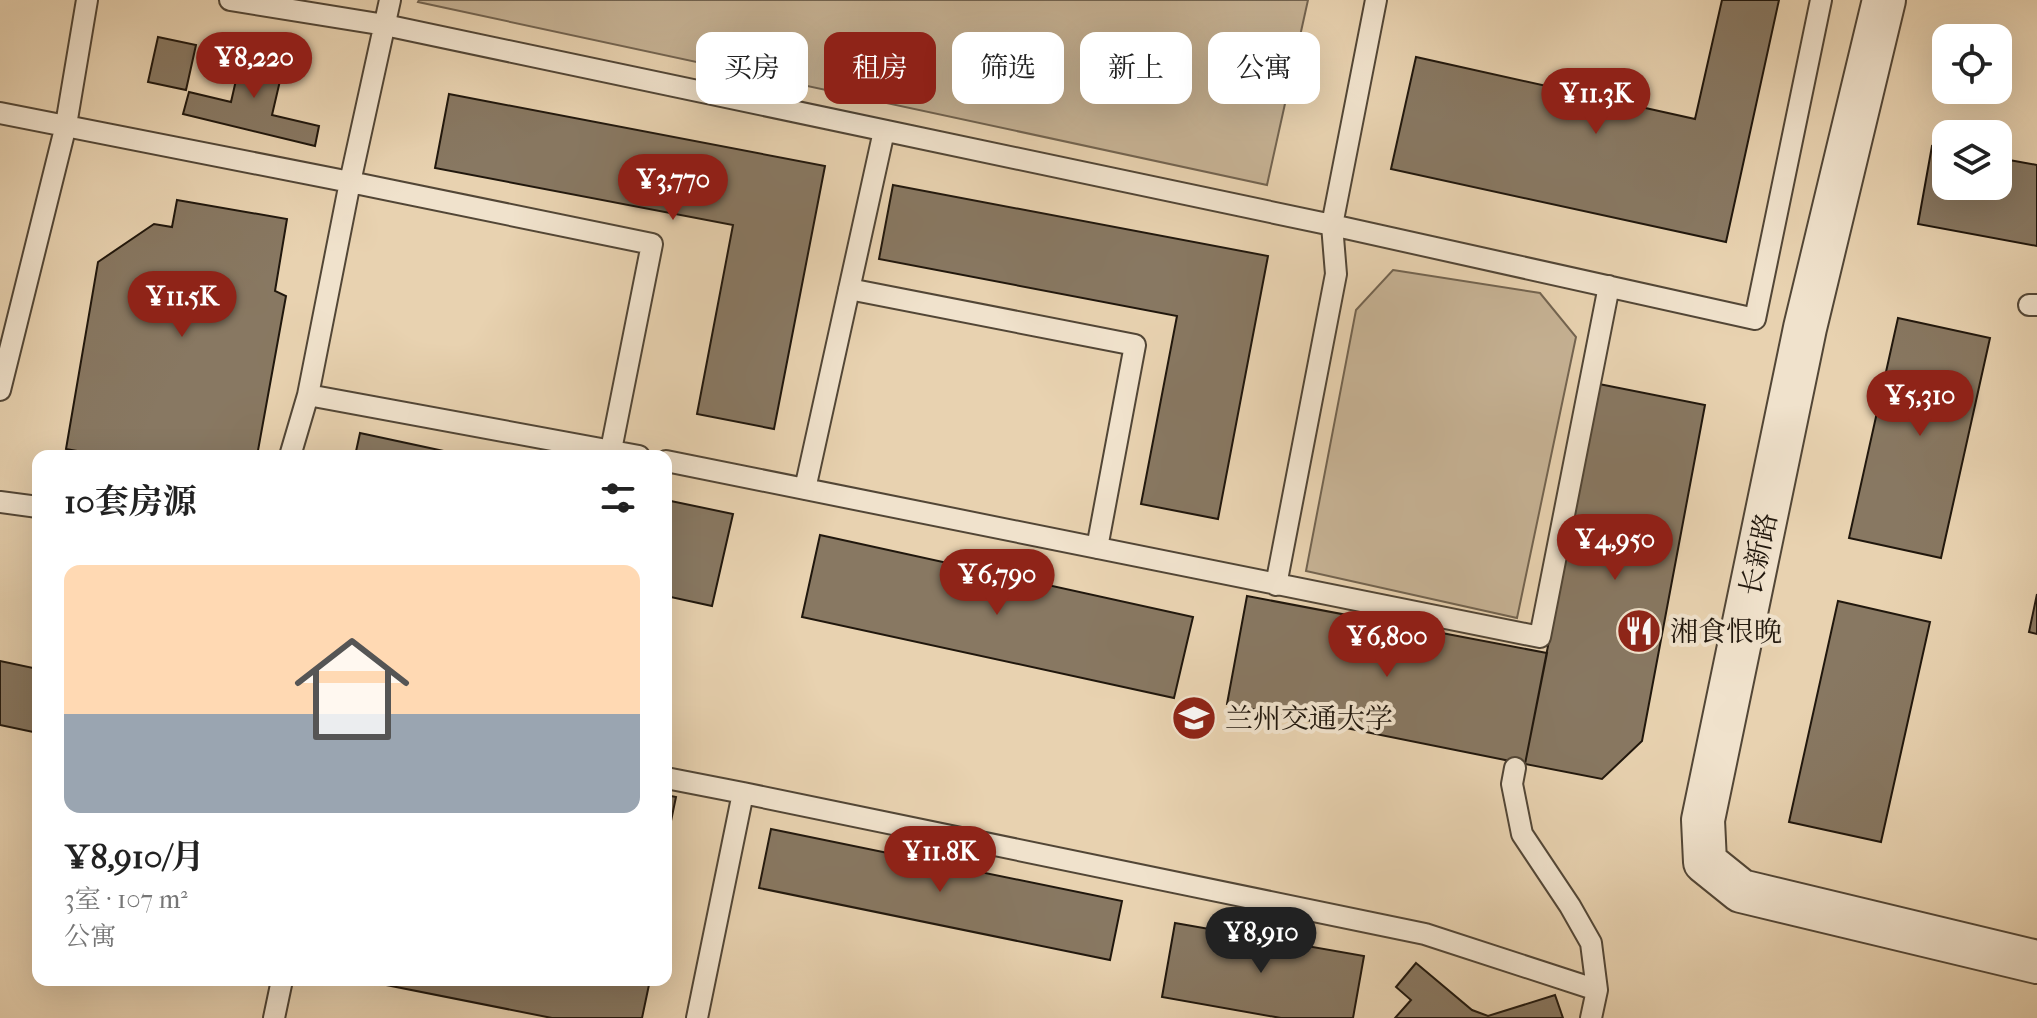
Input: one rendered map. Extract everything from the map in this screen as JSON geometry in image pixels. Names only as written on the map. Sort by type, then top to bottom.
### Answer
[{"type":"street","name":"长新路","points":[[1884,0],[1805,328],[1703,820],[1705,862],[1741,891],[2037,962]]},
{"type":"lane","points":[[0,390],[66,125],[87,0]]},
{"type":"lane","points":[[230,0],[385,25],[1332,225],[1755,319],[1821,0]]},
{"type":"lane","points":[[292,450],[308,395],[390,0]]},
{"type":"lane","points":[[1276,585],[1336,274],[1332,225],[1376,0]]},
{"type":"lane","points":[[0,113],[652,244],[611,450],[308,395]]},
{"type":"lane","points":[[805,489],[884,131]]},
{"type":"lane","points":[[672,462],[1276,585],[1539,642],[1609,286]]},
{"type":"lane","points":[[849,289],[1135,345],[1097,548]]},
{"type":"lane","points":[[0,502],[32,506]]},
{"type":"lane","points":[[1515,768],[1512,784],[1522,834],[1591,943],[1597,990],[1591,1018]]},
{"type":"lane","points":[[672,779],[1425,934],[1597,990]]},
{"type":"lane","points":[[697,1018],[743,793]]},
{"type":"lane","points":[[274,1018],[281,986]]},
{"type":"shaded area","points":[[1308,0],[1301,32],[1208,32],[1208,104],[1285,104],[1267,185],[891,104],[936,104],[936,32],[824,32],[824,90],[808,86],[808,32],[696,32],[696,62],[418,2]]},
{"type":"shaded area","points":[[1393,270],[1540,293],[1576,337],[1517,618],[1306,571],[1356,310]]},
{"type":"building","points":[[1722,0],[1779,0],[1726,242],[1391,169],[1416,57],[1695,119]]},
{"type":"building","points":[[158,37],[196,45],[186,90],[148,82]]},
{"type":"building","points":[[244,45],[286,55],[272,115],[319,126],[315,146],[183,114],[189,92],[231,102]]},
{"type":"building","points":[[449,94],[825,166],[774,429],[697,414],[733,225],[435,168]]},
{"type":"building","points":[[1932,146],[1932,200],[2012,200],[2012,161],[2037,165],[2037,246],[1918,224]]},
{"type":"building","points":[[893,185],[1268,256],[1218,519],[1141,504],[1177,316],[879,259]]},
{"type":"building","points":[[177,200],[287,219],[275,291],[286,296],[258,450],[66,449],[98,262],[154,224],[172,227]]},
{"type":"building","points":[[1898,318],[1990,338],[1941,558],[1849,538]]},
{"type":"building","points":[[1599,384],[1705,405],[1642,741],[1602,779],[1525,764]]},
{"type":"building","points":[[360,433],[439,450],[356,450]]},
{"type":"building","points":[[672,501],[733,514],[712,606],[672,597]]},
{"type":"building","points":[[820,535],[1193,617],[1174,698],[802,617]]},
{"type":"building","points":[[2037,594],[2037,634],[2029,632]]},
{"type":"building","points":[[1247,596],[1547,653],[1525,764],[1227,704]]},
{"type":"building","points":[[1838,601],[1930,622],[1881,842],[1789,822]]},
{"type":"building","points":[[0,661],[32,668],[32,732],[0,725]]},
{"type":"building","points":[[771,829],[1122,901],[1110,960],[759,888]]},
{"type":"building","points":[[1175,923],[1364,956],[1353,1018],[1281,1018],[1162,997]]},
{"type":"building","points":[[1416,963],[1472,1010],[1488,1016],[1555,995],[1563,1018],[1395,1018],[1411,1000],[1396,987]]},
{"type":"building","points":[[391,986],[649,986],[642,1018],[552,1018]]},
{"type":"place","name":"湘食恨晚","points":[[1639,631]]},
{"type":"place","name":"兰州交通大学","points":[[1194,718]]}]
